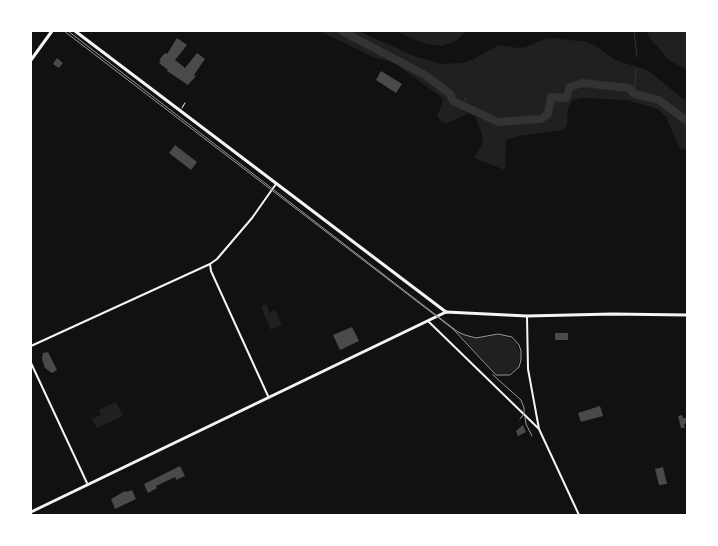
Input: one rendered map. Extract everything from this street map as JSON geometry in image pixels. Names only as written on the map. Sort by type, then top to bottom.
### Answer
[{"type":"main road","points":[[31,60],[52,31]]},
{"type":"main road","points":[[75,31],[446,312]]},
{"type":"main road","points":[[31,512],[446,312],[528,316],[687,315]]},
{"type":"street","points":[[31,346],[210,264],[217,259],[252,218],[276,184]]},
{"type":"street","points":[[210,264],[211,272],[268,398]]},
{"type":"street","points":[[528,316],[528,369],[539,429],[579,515]]},
{"type":"street","points":[[428,321],[539,429]]},
{"type":"street","points":[[31,363],[88,485]]},
{"type":"path","points":[[182,108],[185,103]]},
{"type":"shaded area","points":[[320,31],[359,31],[414,56],[441,64],[462,63],[472,60],[499,45],[518,48],[526,47],[552,38],[587,42],[596,46],[615,60],[647,70],[687,102],[687,150],[680,149],[666,117],[658,109],[627,100],[582,98],[573,100],[570,104],[567,124],[562,130],[519,136],[506,140],[505,170],[474,158],[482,144],[483,137],[475,116],[468,113],[447,123],[442,122],[437,116],[443,100],[440,96],[393,62],[375,58]]},
{"type":"shaded area","points":[[395,31],[466,32],[456,41],[441,46],[423,43]]},
{"type":"shaded area","points":[[646,31],[687,31],[687,70],[669,60]]},
{"type":"shaded area","points":[[266,304],[270,313],[275,310],[282,324],[271,330],[261,307]]},
{"type":"shaded area","points":[[447,324],[458,332],[476,339],[496,335],[511,339],[516,343],[521,356],[517,368],[506,375],[495,373],[464,339]]},
{"type":"shaded area","points":[[116,402],[123,416],[97,428],[92,419],[101,415],[99,410]]},
{"type":"building","points":[[177,38],[187,45],[175,60],[185,68],[197,53],[205,59],[194,75],[196,76],[188,85],[167,71],[159,63],[161,61],[159,60],[165,53],[167,54]]},
{"type":"building","points":[[57,58],[63,63],[59,68],[53,64]]},
{"type":"building","points":[[381,71],[402,84],[396,93],[376,80]]},
{"type":"building","points":[[175,145],[197,162],[191,170],[169,153]]},
{"type":"building","points":[[352,327],[359,341],[340,350],[333,335]]},
{"type":"building","points":[[555,333],[568,333],[568,340],[555,340]]},
{"type":"building","points":[[43,352],[48,352],[57,370],[52,373],[45,368],[42,359]]},
{"type":"building","points":[[600,406],[603,416],[581,422],[578,413]]},
{"type":"building","points":[[682,415],[683,418],[687,418],[687,423],[684,424],[685,428],[681,428],[678,416]]},
{"type":"building","points":[[523,425],[526,432],[518,436],[516,431]]},
{"type":"building","points":[[180,466],[185,476],[176,480],[175,477],[156,486],[157,488],[148,493],[144,484]]},
{"type":"building","points":[[663,467],[667,484],[659,485],[655,469]]},
{"type":"building","points":[[132,490],[136,499],[115,509],[111,499],[125,491]]},
{"type":"waterway","points":[[342,31],[425,75],[450,94],[453,101],[498,122],[541,119],[548,114],[551,97],[566,98],[570,87],[582,83],[629,88],[634,94],[659,100],[687,121]]},
{"type":"waterway","points":[[634,31],[637,57]]},
{"type":"waterway","points":[[634,94],[636,70]]},
{"type":"waterway","points":[[465,98],[467,106]]},
{"type":"tram line","points":[[64,31],[453,329],[496,375],[510,375],[519,367],[521,351],[519,345],[512,337],[498,334],[476,338],[458,332],[68,31]]},
{"type":"tram line","points":[[493,375],[521,400],[524,414],[520,419]]},
{"type":"tram line","points":[[525,417],[532,436]]}]
